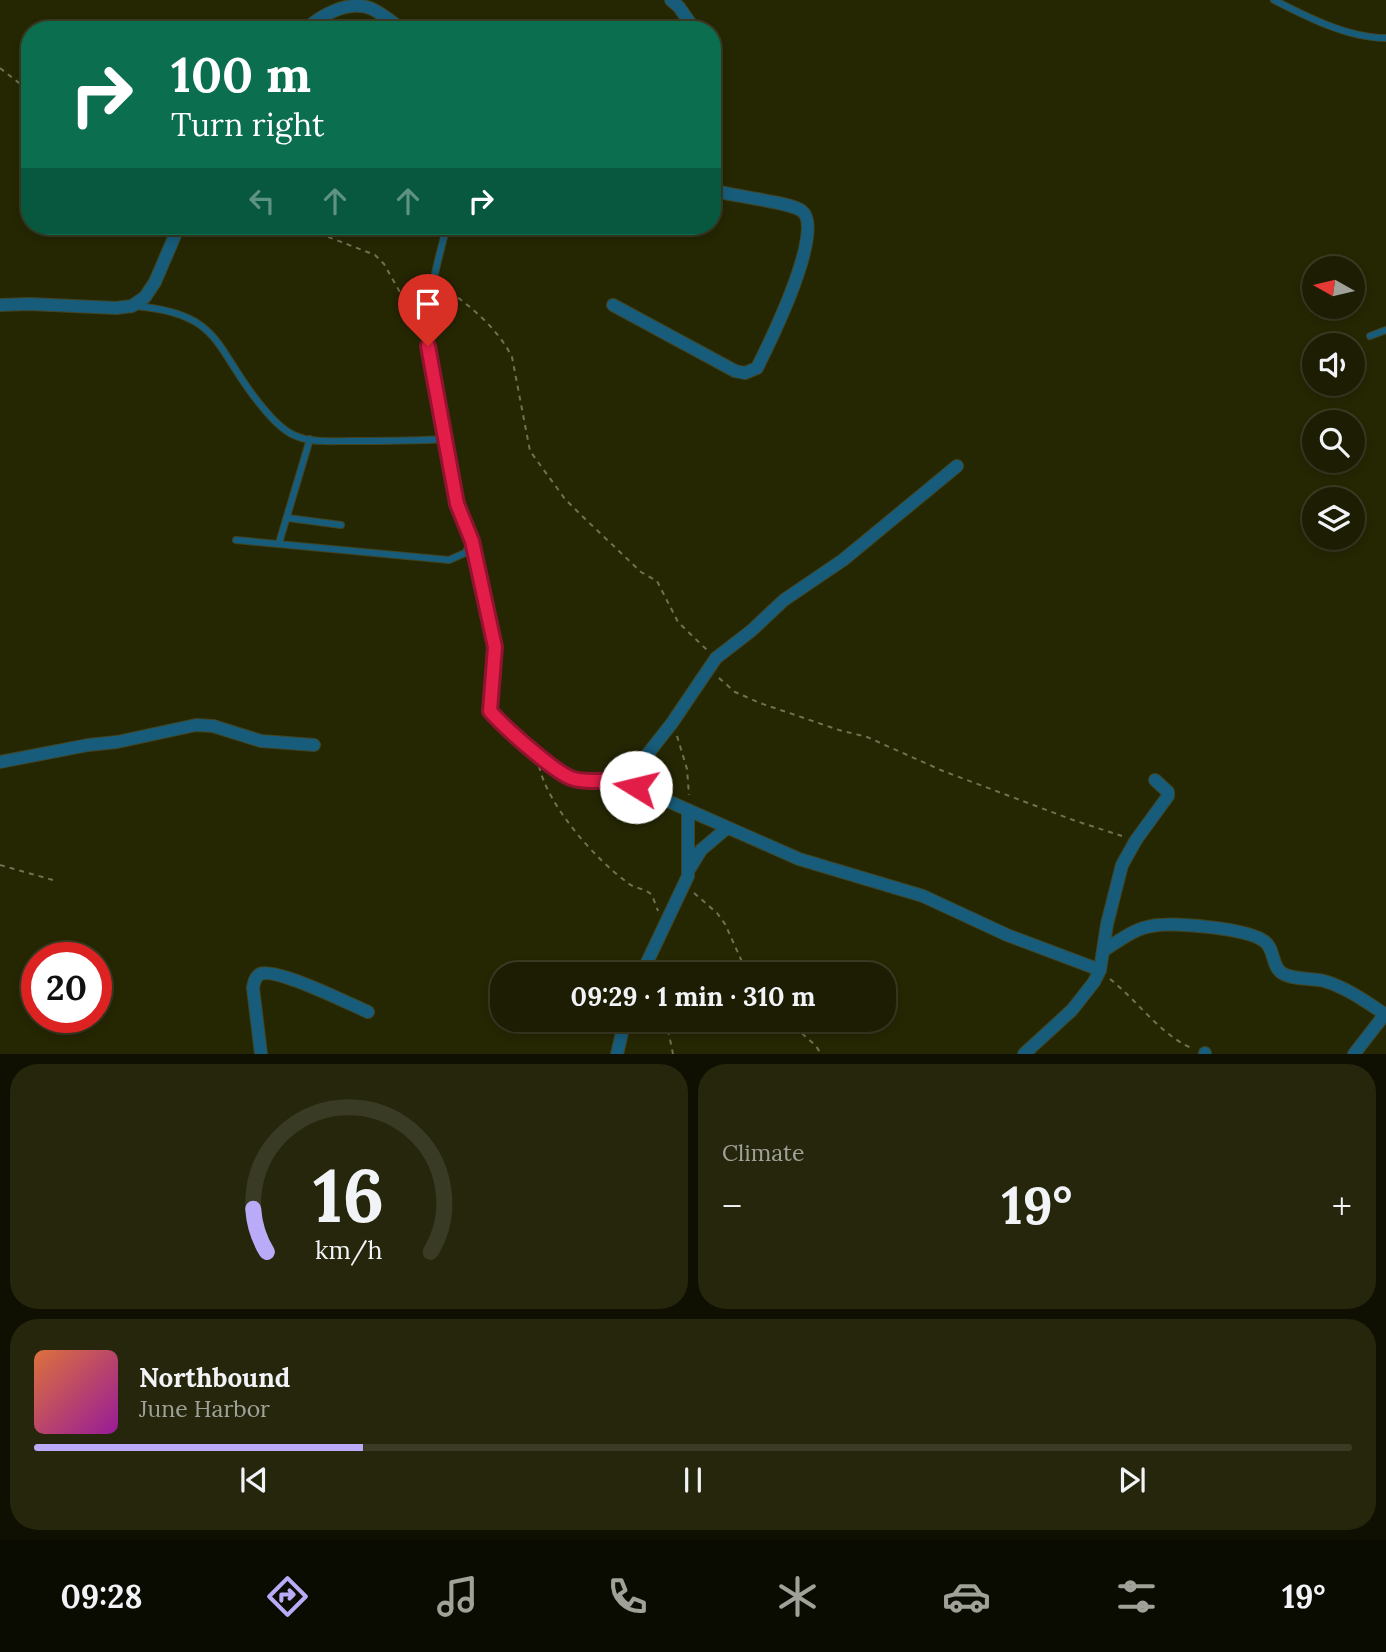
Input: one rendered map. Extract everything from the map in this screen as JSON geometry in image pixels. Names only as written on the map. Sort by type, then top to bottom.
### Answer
[{"type":"street","points":[[671,0],[689,21]]},
{"type":"street","points":[[318,21],[332,11],[359,5],[370,8],[390,21]]},
{"type":"street","points":[[612,305],[736,371],[745,373],[757,368],[793,288],[808,234],[808,219],[802,211],[785,204],[721,193]]},
{"type":"street","points":[[0,305],[116,308],[132,306],[145,297],[155,282],[175,235]]},
{"type":"street","points":[[957,466],[843,560],[784,600],[751,631],[716,658],[673,723],[643,760],[637,772],[636,787],[823,868],[923,897],[1007,935],[1100,970]]},
{"type":"street","points":[[0,762],[196,725],[212,726],[261,741],[314,745]]},
{"type":"street","points":[[1024,1054],[1085,997],[1100,970],[1112,899],[1122,865],[1136,840],[1168,796],[1168,792],[1155,780]]},
{"type":"street","points":[[688,810],[686,827],[689,872]]},
{"type":"street","points":[[648,962],[701,850],[727,828]]},
{"type":"street","points":[[1104,950],[1133,933],[1152,926],[1221,927],[1264,940],[1276,968],[1284,975],[1326,981],[1386,1015],[1354,1054]]},
{"type":"street","points":[[261,1054],[253,988],[254,979],[260,974],[278,974],[368,1012]]},
{"type":"street","points":[[617,1054],[622,1032]]},
{"type":"lane","points":[[1274,0],[1337,28],[1369,38],[1386,38]]},
{"type":"lane","points":[[445,235],[433,281],[427,321],[428,336],[457,504],[472,541],[495,647],[490,711],[556,770],[586,781],[621,783],[636,787]]},
{"type":"lane","points":[[132,306],[172,311],[207,328],[221,344],[240,379],[277,424],[298,437],[370,441],[446,439]]},
{"type":"lane","points":[[1370,336],[1386,330]]},
{"type":"lane","points":[[279,543],[310,439]]},
{"type":"lane","points":[[288,518],[341,524]]},
{"type":"lane","points":[[236,540],[449,561],[465,553],[472,541]]},
{"type":"path","points":[[0,68],[21,84]]},
{"type":"path","points":[[323,235],[375,255],[384,264],[411,313],[428,336]]},
{"type":"path","points":[[433,281],[461,299],[505,343],[512,357],[530,451],[537,462],[581,515],[641,572],[657,581],[678,622],[716,658],[717,677],[722,683],[760,703],[867,737],[943,771],[1073,820],[1136,840]]},
{"type":"path","points":[[673,723],[687,769],[688,810]]},
{"type":"path","points":[[538,753],[539,769],[546,788],[568,822],[625,882],[652,895],[664,929]]},
{"type":"path","points":[[0,865],[53,880]]},
{"type":"path","points":[[689,872],[695,896],[717,914],[742,962]]},
{"type":"path","points":[[1100,970],[1167,1031],[1188,1047],[1205,1053]]},
{"type":"path","points":[[668,1032],[673,1054]]},
{"type":"path","points":[[798,1032],[816,1046],[821,1054]]},
{"type":"route","points":[[428,346],[457,504],[472,541],[495,647],[490,711],[556,770],[586,781],[607,781],[636,787]]}]
